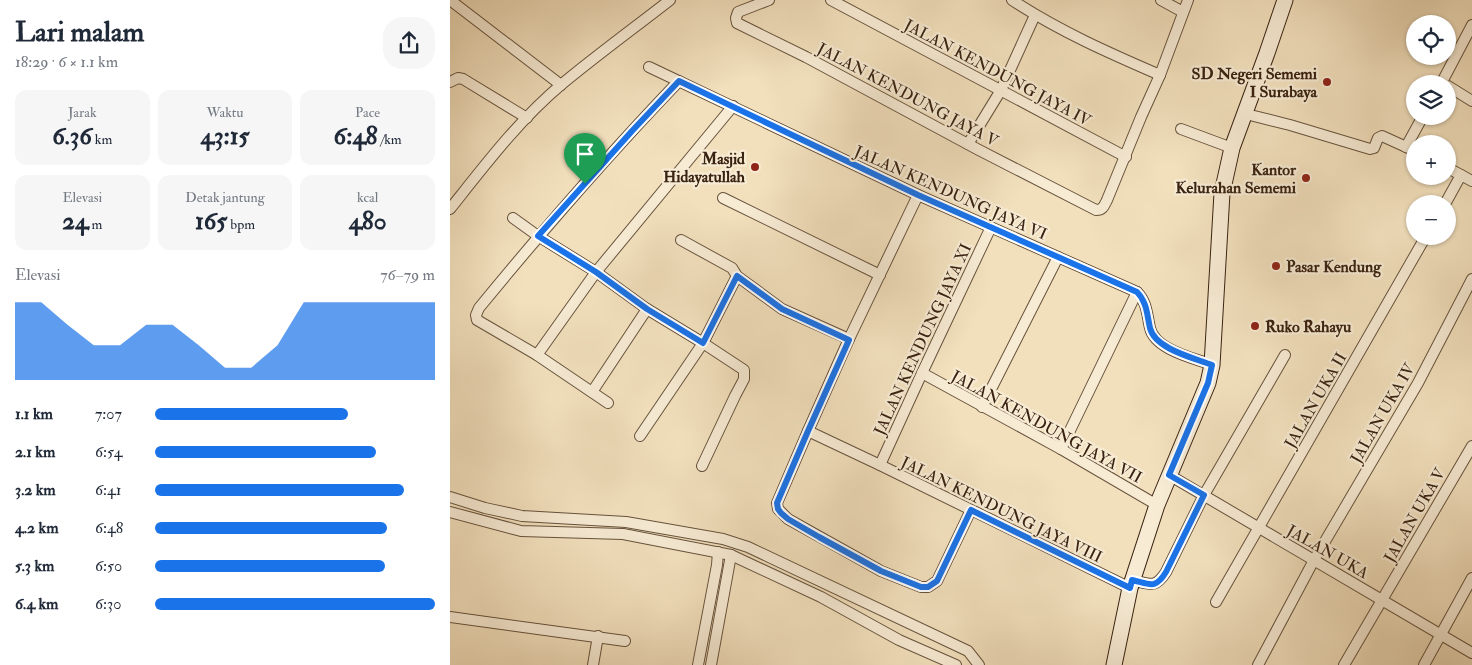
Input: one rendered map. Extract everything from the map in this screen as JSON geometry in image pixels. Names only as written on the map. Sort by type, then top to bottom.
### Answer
[{"type":"main road","points":[[1114,665],[1131,584],[1157,505],[1208,383],[1212,365],[1222,193],[1232,148],[1246,114],[1283,1]]},
{"type":"street","points":[[450,0],[561,85]]},
{"type":"street","points":[[450,209],[500,147],[561,85],[670,0]]},
{"type":"street","name":"JALAN KENDUNG JAYA V","points":[[768,0],[738,12],[737,23],[806,57],[1096,210],[1103,208],[1126,157]]},
{"type":"street","name":"JALAN KENDUNG JAYA IV","points":[[830,0],[1126,157]]},
{"type":"street","points":[[1012,0],[1035,15],[1092,45],[1160,75]]},
{"type":"street","points":[[1161,0],[1184,12]]},
{"type":"street","points":[[1126,157],[1160,75],[1188,0]]},
{"type":"street","points":[[968,144],[1001,90],[1035,15]]},
{"type":"street","points":[[1447,75],[1472,25]]},
{"type":"street","name":"JALAN KENDUNG JAYA VI","points":[[649,67],[918,195],[1137,292]]},
{"type":"street","points":[[450,82],[458,78],[463,79],[527,118]]},
{"type":"street","points":[[608,403],[537,354],[477,320],[476,315],[479,308],[538,236],[679,81]]},
{"type":"street","points":[[1456,92],[1472,101]]},
{"type":"street","points":[[537,354],[596,272],[733,106]]},
{"type":"street","points":[[1246,114],[1370,149],[1374,148],[1378,138],[1382,136],[1406,147]]},
{"type":"street","points":[[1181,129],[1232,148]]},
{"type":"street","points":[[1456,172],[1472,181]]},
{"type":"street","points":[[1450,195],[1461,175]]},
{"type":"street","points":[[918,195],[808,431],[777,503],[778,509],[788,519],[881,571],[921,587],[928,587],[937,581],[971,510]]},
{"type":"street","points":[[723,198],[880,276]]},
{"type":"street","points":[[513,218],[596,272],[647,309],[744,370],[744,379],[702,466]]},
{"type":"street","name":"JALAN KENDUNG JAYA XI","points":[[880,465],[991,227]]},
{"type":"street","points":[[681,240],[732,268],[737,276],[782,309],[849,340]]},
{"type":"street","name":"JALAN UKA II","points":[[1216,602],[1421,245]]},
{"type":"street","points":[[982,407],[1058,257]]},
{"type":"street","points":[[640,436],[703,343],[737,276]]},
{"type":"street","name":"JALAN UKA IV","points":[[1258,665],[1314,560],[1418,383],[1472,279]]},
{"type":"street","points":[[1061,449],[1137,292],[1143,300],[1154,337],[1165,347],[1212,365]]},
{"type":"street","points":[[592,392],[647,309]]},
{"type":"street","points":[[1204,495],[1284,356]]},
{"type":"street","name":"JALAN KENDUNG JAYA VII","points":[[922,373],[1061,449],[1157,505]]},
{"type":"street","name":"JALAN KENDUNG JAYA VIII","points":[[808,431],[971,510],[1131,584],[1156,584],[1160,582],[1204,495]]},
{"type":"street","name":"JALAN UKA V","points":[[1344,665],[1472,446]]},
{"type":"street","name":"JALAN UKA","points":[[1169,475],[1472,653]]},
{"type":"street","points":[[450,497],[484,508],[522,516],[626,522],[723,539],[748,547],[968,652],[979,665]]},
{"type":"street","points":[[450,512],[521,531],[623,534],[731,555],[821,597],[899,640],[956,665]]},
{"type":"street","points":[[521,531],[522,516]]},
{"type":"street","points":[[698,665],[718,552]]},
{"type":"street","points":[[711,665],[731,555]]},
{"type":"street","points":[[1424,665],[1472,578]]},
{"type":"street","points":[[821,597],[830,586]]},
{"type":"street","points":[[450,617],[625,641]]},
{"type":"street","points":[[593,665],[598,636]]},
{"type":"place","name":"SD Negeri Sememi I Surabaya","points":[[1327,82]]},
{"type":"place","name":"Masjid Hidayatullah","points":[[755,167]]},
{"type":"place","name":"Kantor Kelurahan Sememi","points":[[1306,178]]},
{"type":"place","name":"Pasar Kendung","points":[[1276,266]]},
{"type":"place","name":"Ruko Rahayu","points":[[1255,326]]},
{"type":"route","points":[[679,81],[918,195],[1137,292],[1146,307],[1154,337],[1165,347],[1212,365],[1208,383],[1169,475],[1204,495],[1160,582],[1148,584],[1132,580],[1130,588],[971,510],[937,581],[928,587],[921,587],[881,571],[788,519],[778,509],[777,503],[849,340],[782,309],[737,276],[703,343],[647,309],[596,272],[538,236],[585,184],[679,81]]}]
